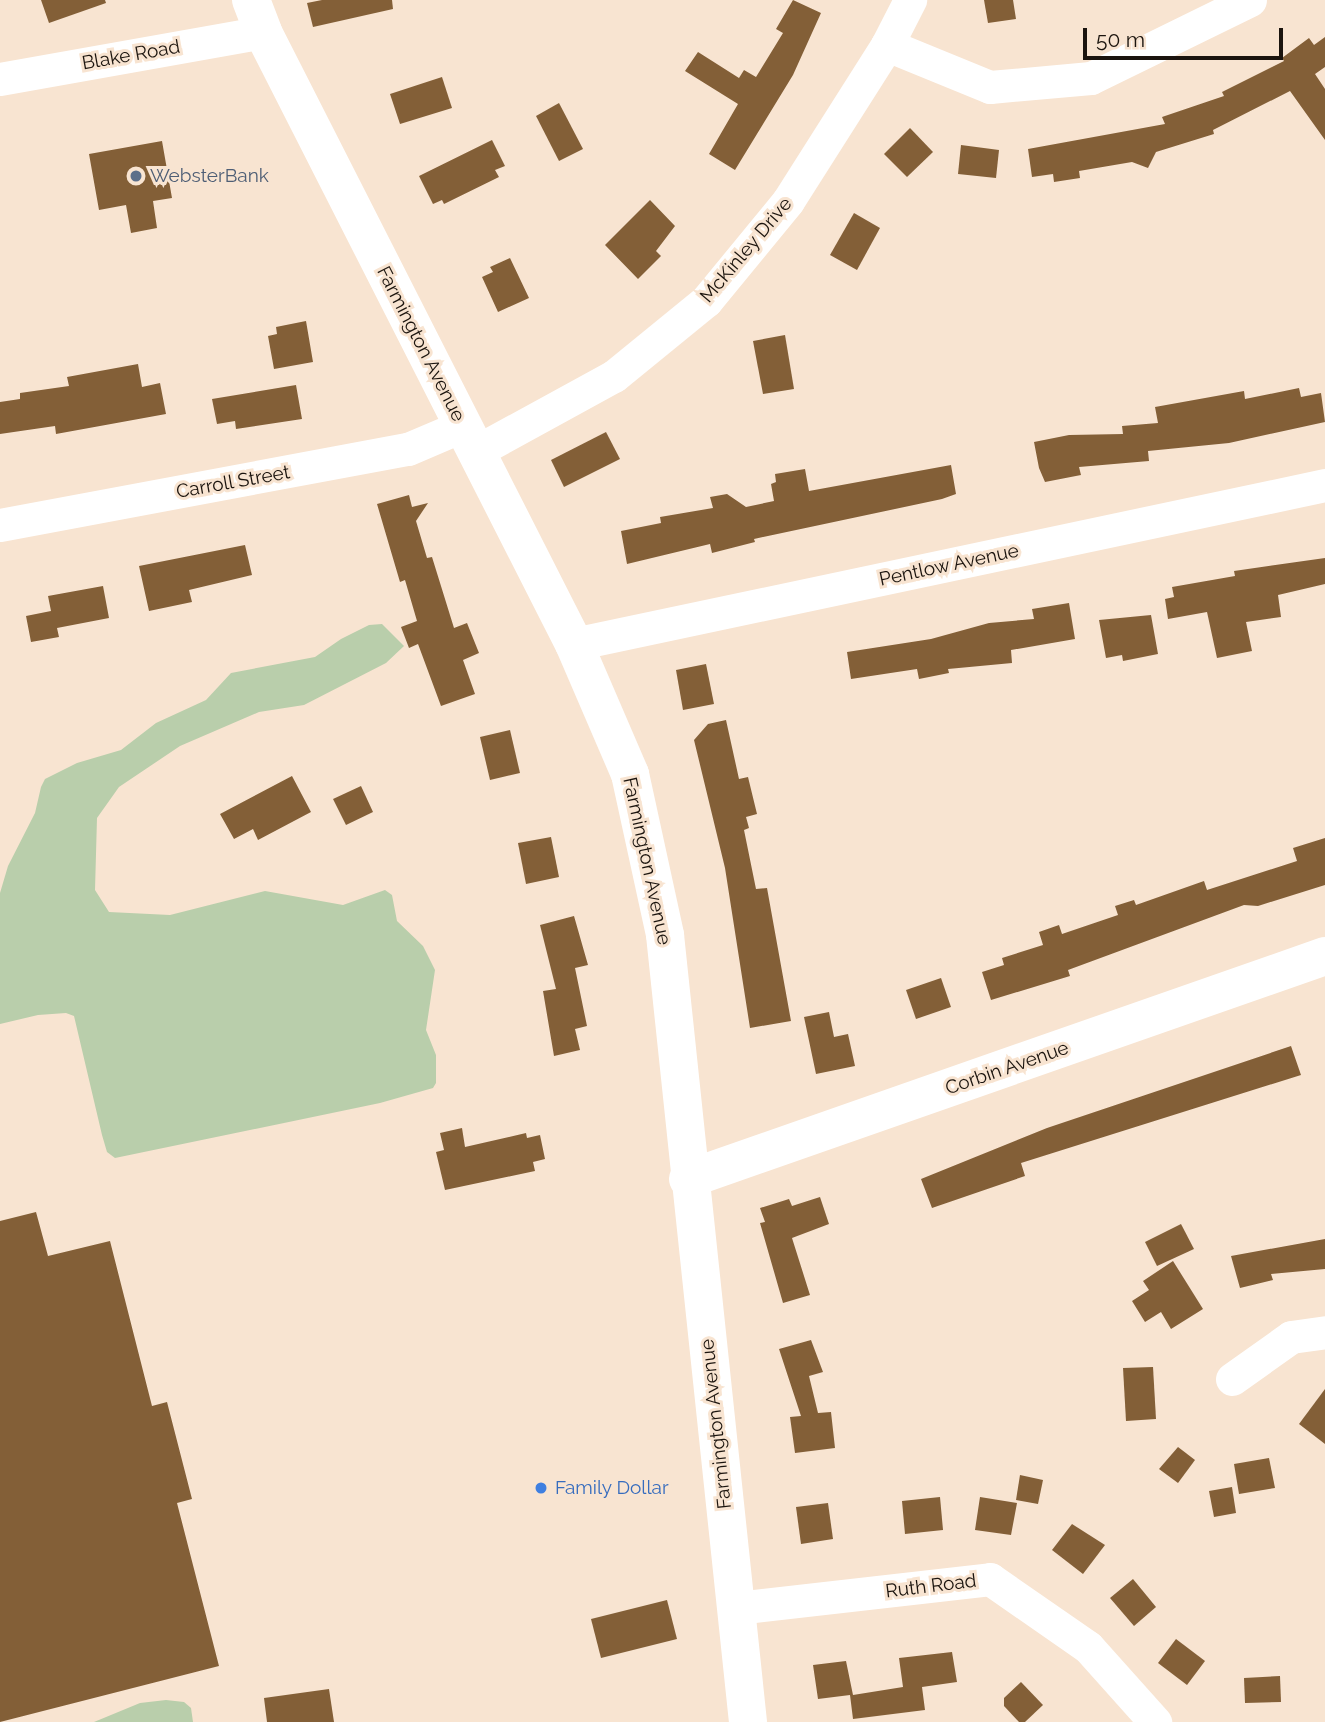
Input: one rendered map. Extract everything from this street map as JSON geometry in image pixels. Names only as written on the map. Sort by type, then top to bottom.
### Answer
[{"type":"main road","name":"Farmington Avenue","points":[[257,16],[574,644],[630,774],[659,908],[748,1722]]},
{"type":"main road","name":"Corbin Avenue","points":[[688,1179],[1325,956]]},
{"type":"street","name":"McKinley Drive","points":[[469,439],[614,376],[705,301],[788,201],[887,45],[910,0]]},
{"type":"street","points":[[887,45],[990,87],[1091,78],[1250,0]]},
{"type":"street","name":"Blake Road","points":[[0,79],[257,16]]},
{"type":"street","name":"Carroll Street","points":[[0,524],[469,439]]},
{"type":"street","name":"Pentlow Avenue","points":[[574,644],[1325,485]]},
{"type":"street","points":[[1232,1379],[1291,1337],[1325,1332]]},
{"type":"street","name":"Ruth Road","points":[[737,1608],[990,1579],[1087,1647],[1155,1722]]},
{"type":"green space","points":[[382,624],[404,646],[386,663],[304,705],[259,712],[180,746],[119,787],[97,818],[95,890],[109,912],[170,915],[265,891],[343,905],[385,890],[392,895],[397,921],[423,946],[435,970],[426,1030],[436,1055],[436,1083],[433,1088],[380,1103],[115,1158],[107,1152],[102,1135],[74,1016],[66,1013],[38,1015],[0,1024],[0,893],[8,866],[35,813],[45,779],[77,763],[121,750],[156,723],[206,700],[231,673],[315,657],[341,639],[369,625]]},
{"type":"green space","points":[[166,1700],[184,1702],[191,1708],[193,1722],[94,1722],[140,1703]]},
{"type":"building","points":[[41,0],[105,0],[106,3],[49,23]]},
{"type":"building","points":[[322,0],[392,0],[393,9],[313,27],[307,3]]},
{"type":"building","points":[[793,0],[821,13],[793,75],[735,170],[709,154],[738,104],[685,71],[698,52],[739,78],[744,70],[756,77],[783,33],[776,29]]},
{"type":"building","points":[[984,0],[1013,0],[1016,19],[988,23]]},
{"type":"building","points":[[1325,37],[1325,67],[1315,74],[1325,89],[1325,140],[1290,91],[1213,130],[1214,134],[1156,152],[1148,168],[1132,162],[1079,171],[1080,178],[1054,182],[1053,174],[1032,177],[1028,149],[1165,124],[1162,117],[1224,96],[1222,92],[1284,61],[1282,58],[1309,38],[1314,45]]},
{"type":"building","points":[[442,77],[452,108],[400,124],[390,94]]},
{"type":"building","points":[[559,103],[583,149],[559,161],[536,116]]},
{"type":"building","points":[[910,128],[933,152],[907,177],[884,154]]},
{"type":"building","points":[[492,140],[505,166],[495,170],[499,177],[444,204],[442,200],[433,204],[419,176]]},
{"type":"building","points":[[162,141],[172,198],[153,201],[157,228],[131,233],[126,205],[99,210],[89,154]]},
{"type":"building","points":[[961,145],[999,150],[996,178],[958,174]]},
{"type":"building","points":[[650,200],[675,226],[656,251],[661,256],[638,279],[605,245]]},
{"type":"building","points":[[854,213],[880,228],[857,270],[830,255]]},
{"type":"building","points":[[510,258],[529,298],[498,312],[482,277],[493,272],[490,267]]},
{"type":"building","points":[[306,321],[313,362],[274,369],[268,336],[277,334],[276,327]]},
{"type":"building","points":[[785,335],[794,389],[763,394],[753,341]]},
{"type":"building","points":[[138,364],[142,387],[160,383],[166,414],[56,434],[55,426],[0,434],[0,402],[20,399],[20,393],[69,386],[67,377]]},
{"type":"building","points":[[296,385],[302,419],[236,429],[235,421],[217,424],[212,399]]},
{"type":"building","points":[[1299,388],[1301,397],[1321,393],[1325,422],[1229,443],[1148,451],[1149,461],[1079,467],[1081,475],[1045,482],[1039,468],[1034,442],[1069,435],[1123,434],[1122,426],[1158,423],[1155,407],[1244,391],[1245,399]]},
{"type":"building","points":[[606,432],[620,459],[564,487],[551,460]]},
{"type":"building","points":[[951,465],[956,494],[942,499],[754,539],[755,542],[712,553],[710,544],[627,564],[621,531],[661,523],[660,517],[713,508],[710,497],[727,494],[746,507],[774,501],[771,484],[776,482],[775,474],[805,469],[809,491]]},
{"type":"building","points":[[409,495],[412,507],[428,503],[416,521],[427,558],[432,557],[454,628],[467,623],[479,653],[463,660],[475,694],[441,706],[418,644],[409,648],[401,627],[417,621],[405,580],[400,582],[377,504]]},
{"type":"building","points":[[245,545],[252,575],[189,590],[192,602],[149,611],[139,566]]},
{"type":"building","points":[[1325,558],[1325,584],[1278,595],[1281,617],[1246,622],[1252,651],[1217,658],[1207,612],[1168,619],[1165,599],[1174,597],[1172,587],[1235,576],[1234,571]]},
{"type":"building","points":[[103,586],[109,618],[57,628],[59,637],[31,642],[26,616],[51,611],[48,596]]},
{"type":"building","points":[[1069,603],[1075,639],[1011,650],[1012,663],[948,669],[949,673],[919,679],[917,669],[851,679],[847,652],[931,639],[989,623],[1034,619],[1032,609]]},
{"type":"building","points":[[1151,615],[1158,654],[1123,661],[1122,655],[1106,658],[1099,620]]},
{"type":"building","points":[[706,664],[714,704],[683,710],[676,670]]},
{"type":"building","points":[[726,720],[739,779],[748,777],[757,814],[746,817],[749,828],[744,830],[756,889],[767,888],[791,1021],[750,1028],[725,868],[694,740],[708,724]]},
{"type":"building","points":[[510,730],[520,773],[490,780],[480,737]]},
{"type":"building","points":[[292,776],[311,812],[258,840],[253,829],[234,839],[220,814]]},
{"type":"building","points":[[361,786],[373,812],[346,825],[333,799]]},
{"type":"building","points":[[551,837],[559,877],[526,884],[518,843]]},
{"type":"building","points":[[1325,838],[1325,885],[1258,906],[1244,905],[1068,970],[1070,976],[991,1000],[982,972],[1004,965],[1002,958],[1043,945],[1039,932],[1059,925],[1062,934],[1118,915],[1115,906],[1134,900],[1136,905],[1204,881],[1207,890],[1297,861],[1293,848]]},
{"type":"building","points":[[574,916],[588,965],[575,968],[587,1026],[575,1029],[580,1050],[554,1056],[543,991],[556,989],[540,925]]},
{"type":"building","points":[[941,978],[951,1007],[916,1019],[906,990]]},
{"type":"building","points":[[829,1012],[834,1037],[848,1034],[855,1066],[816,1074],[804,1017]]},
{"type":"building","points":[[1291,1046],[1301,1075],[1021,1163],[1025,1176],[932,1208],[921,1179],[1047,1128]]},
{"type":"building","points":[[462,1128],[465,1147],[526,1133],[527,1138],[540,1135],[545,1159],[533,1162],[535,1171],[445,1190],[436,1152],[444,1150],[440,1133]]},
{"type":"building","points":[[820,1197],[829,1224],[792,1238],[810,1295],[783,1303],[760,1223],[765,1222],[760,1208],[789,1199],[792,1206]]},
{"type":"building","points":[[36,1212],[48,1256],[110,1241],[152,1406],[167,1402],[192,1499],[177,1503],[219,1666],[0,1722],[0,1221]]},
{"type":"building","points":[[1181,1224],[1194,1249],[1157,1266],[1145,1242]]},
{"type":"building","points":[[1325,1239],[1325,1269],[1271,1274],[1273,1280],[1240,1288],[1231,1256]]},
{"type":"building","points":[[1173,1261],[1203,1309],[1171,1329],[1161,1312],[1145,1322],[1132,1301],[1149,1290],[1143,1281]]},
{"type":"building","points":[[811,1340],[823,1372],[809,1376],[818,1413],[831,1412],[835,1448],[795,1453],[790,1417],[801,1416],[779,1349]]},
{"type":"building","points":[[1153,1367],[1156,1419],[1126,1421],[1123,1368]]},
{"type":"building","points":[[1325,1389],[1325,1444],[1299,1424]]},
{"type":"building","points":[[1178,1447],[1195,1460],[1178,1483],[1159,1469]]},
{"type":"building","points":[[1269,1458],[1275,1488],[1239,1494],[1234,1464]]},
{"type":"building","points":[[1020,1475],[1043,1480],[1038,1504],[1016,1500]]},
{"type":"building","points":[[1232,1487],[1236,1513],[1214,1517],[1209,1491]]},
{"type":"building","points":[[940,1497],[943,1530],[905,1534],[902,1501]]},
{"type":"building","points":[[980,1497],[1017,1503],[1011,1535],[975,1530]]},
{"type":"building","points":[[828,1503],[833,1539],[801,1544],[796,1507]]},
{"type":"building","points":[[1072,1524],[1105,1545],[1083,1574],[1052,1550]]},
{"type":"building","points":[[1133,1579],[1156,1607],[1134,1626],[1110,1598]]},
{"type":"building","points":[[667,1600],[677,1639],[601,1658],[591,1619]]},
{"type":"building","points":[[1176,1639],[1205,1661],[1187,1685],[1158,1663]]},
{"type":"building","points":[[952,1652],[957,1682],[922,1687],[925,1710],[853,1719],[850,1695],[818,1699],[813,1665],[846,1661],[853,1695],[903,1687],[899,1658]]},
{"type":"building","points":[[1280,1676],[1281,1702],[1245,1703],[1244,1678]]},
{"type":"building","points":[[1021,1682],[1043,1705],[1025,1722],[1019,1722],[1004,1706],[1004,1698]]},
{"type":"building","points":[[329,1689],[334,1722],[267,1722],[264,1698]]},
{"type":"place","name":"WebsterBank","points":[[136,176]]},
{"type":"place","name":"Family Dollar","points":[[541,1488]]}]
